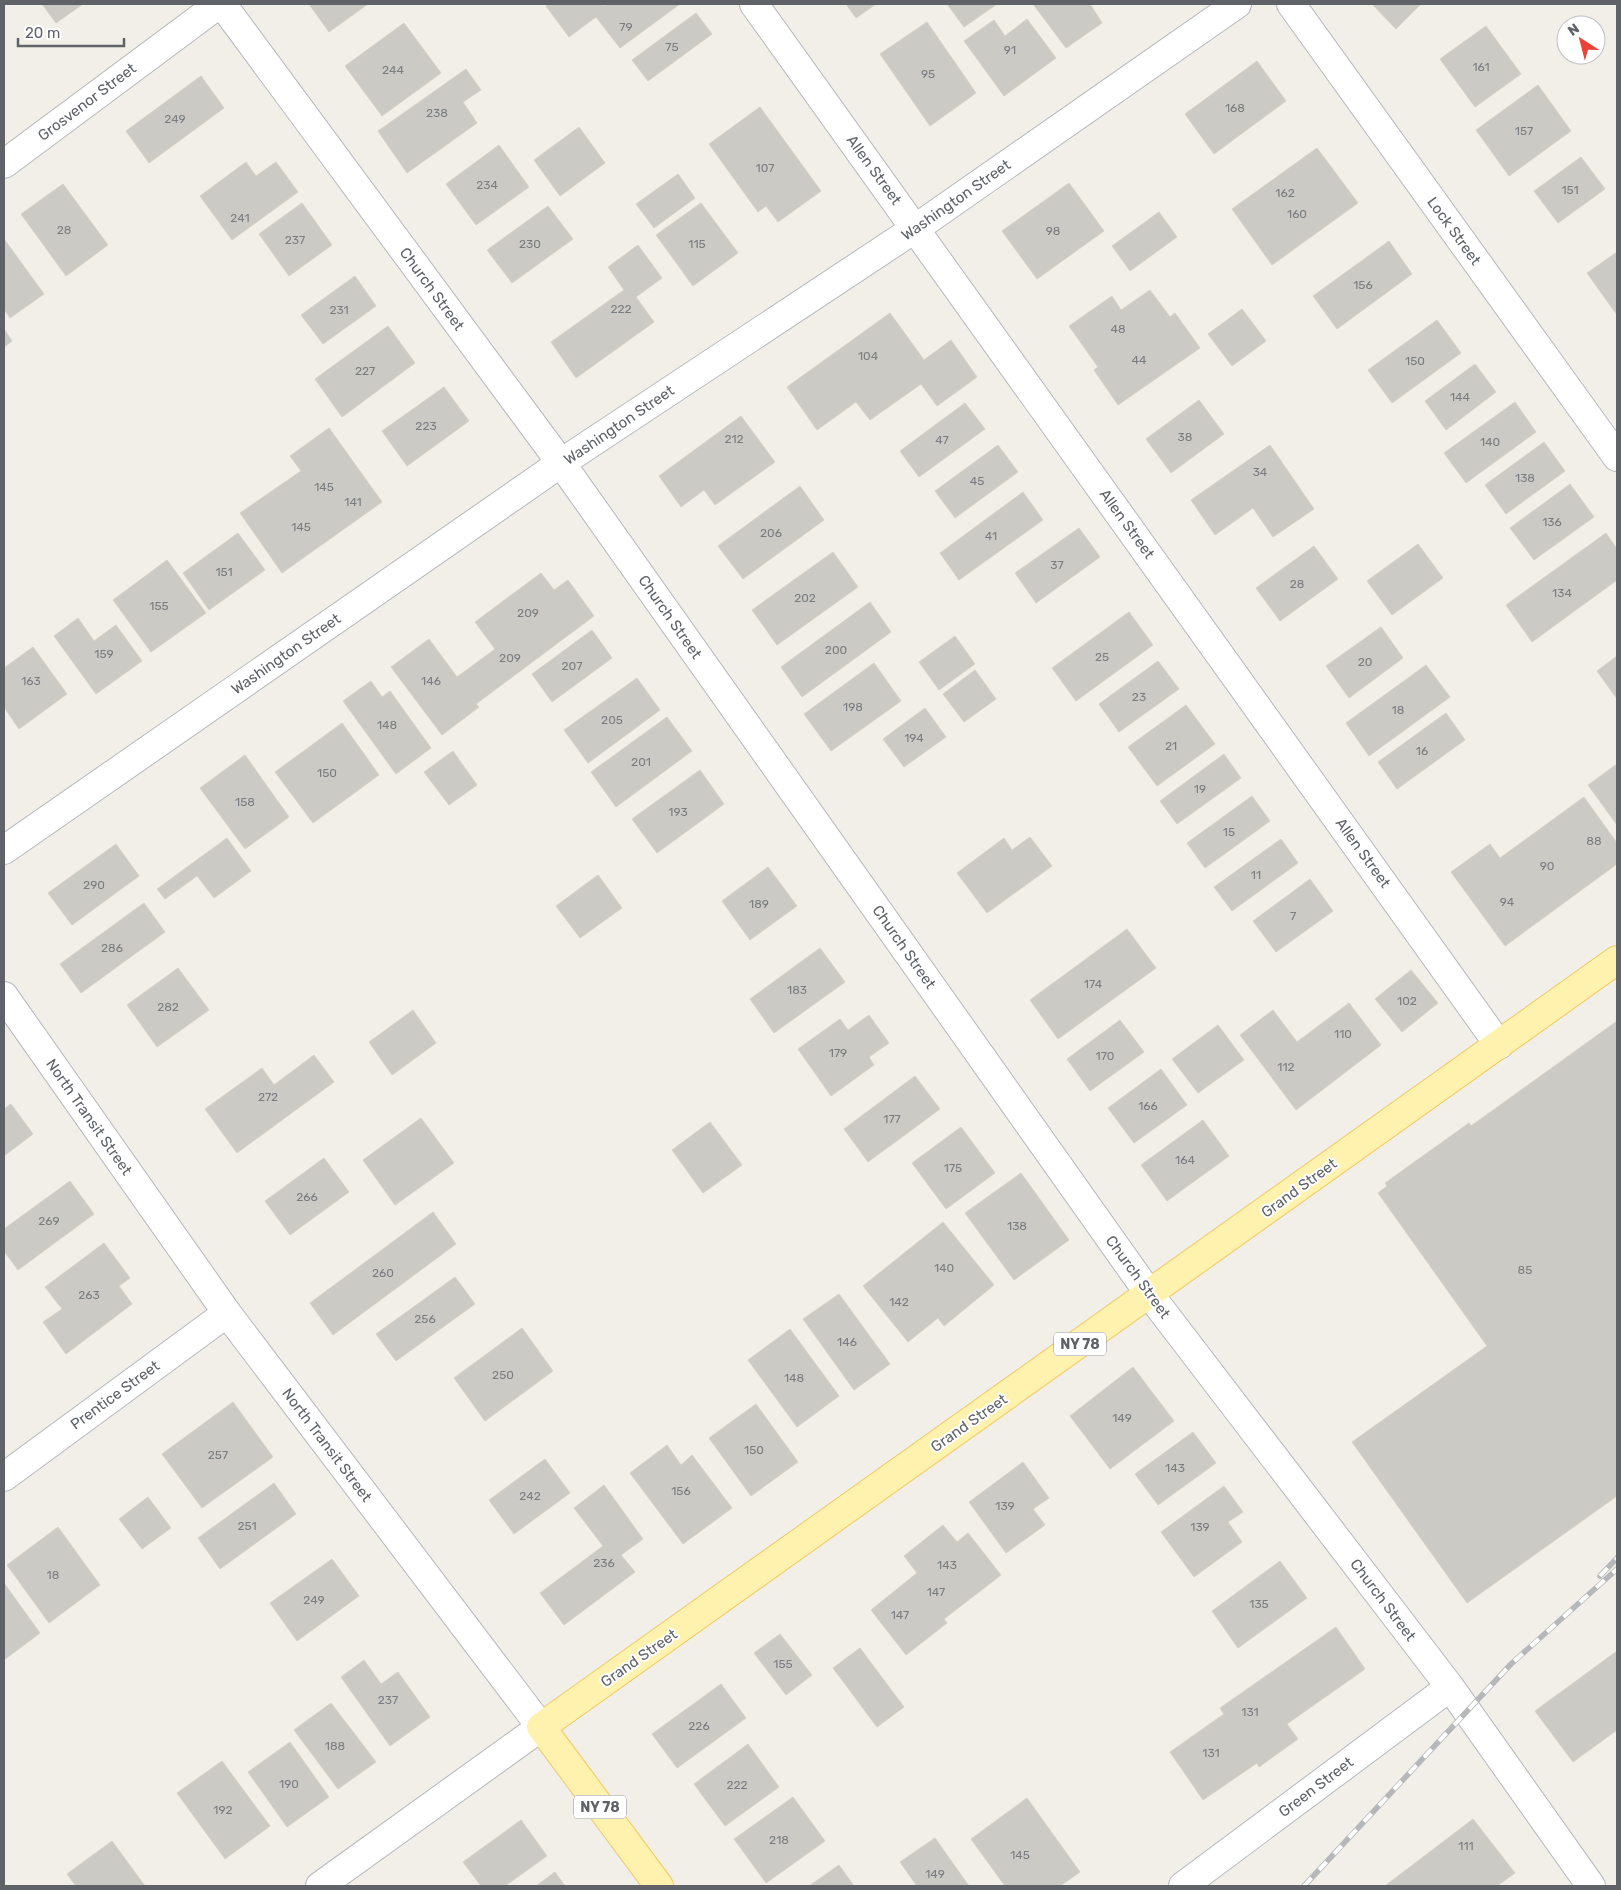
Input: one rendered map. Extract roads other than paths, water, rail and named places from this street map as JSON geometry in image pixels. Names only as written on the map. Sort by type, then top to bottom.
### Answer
[{"type":"main road","name":"Grand Street","points":[[541,1727],[1150,1295],[1617,960]]},
{"type":"main road","name":"North Transit Street","points":[[541,1727],[660,1886]]},
{"type":"street","name":"Grosvenor Street","points":[[4,164],[220,4]]},
{"type":"street","name":"Church Street","points":[[220,4],[561,463],[1150,1295],[1450,1687],[1592,1886]]},
{"type":"street","name":"Allen Street","points":[[754,4],[1499,1045]]},
{"type":"street","name":"Washington Street","points":[[4,850],[561,463],[916,228],[1237,4]]},
{"type":"street","name":"Lock Street","points":[[1291,4],[1617,457]]},
{"type":"street","name":"North Transit Street","points":[[4,996],[226,1313],[541,1727]]},
{"type":"street","name":"Prentice Street","points":[[4,1477],[226,1313]]},
{"type":"street","name":"Green Street","points":[[1183,1886],[1450,1687]]},
{"type":"street","name":"Grand Street","points":[[320,1886],[541,1727]]},
{"type":"railway","points":[[1600,1576],[1617,1558]]},
{"type":"railway","points":[[1304,1886],[1511,1664],[1617,1569]]}]
